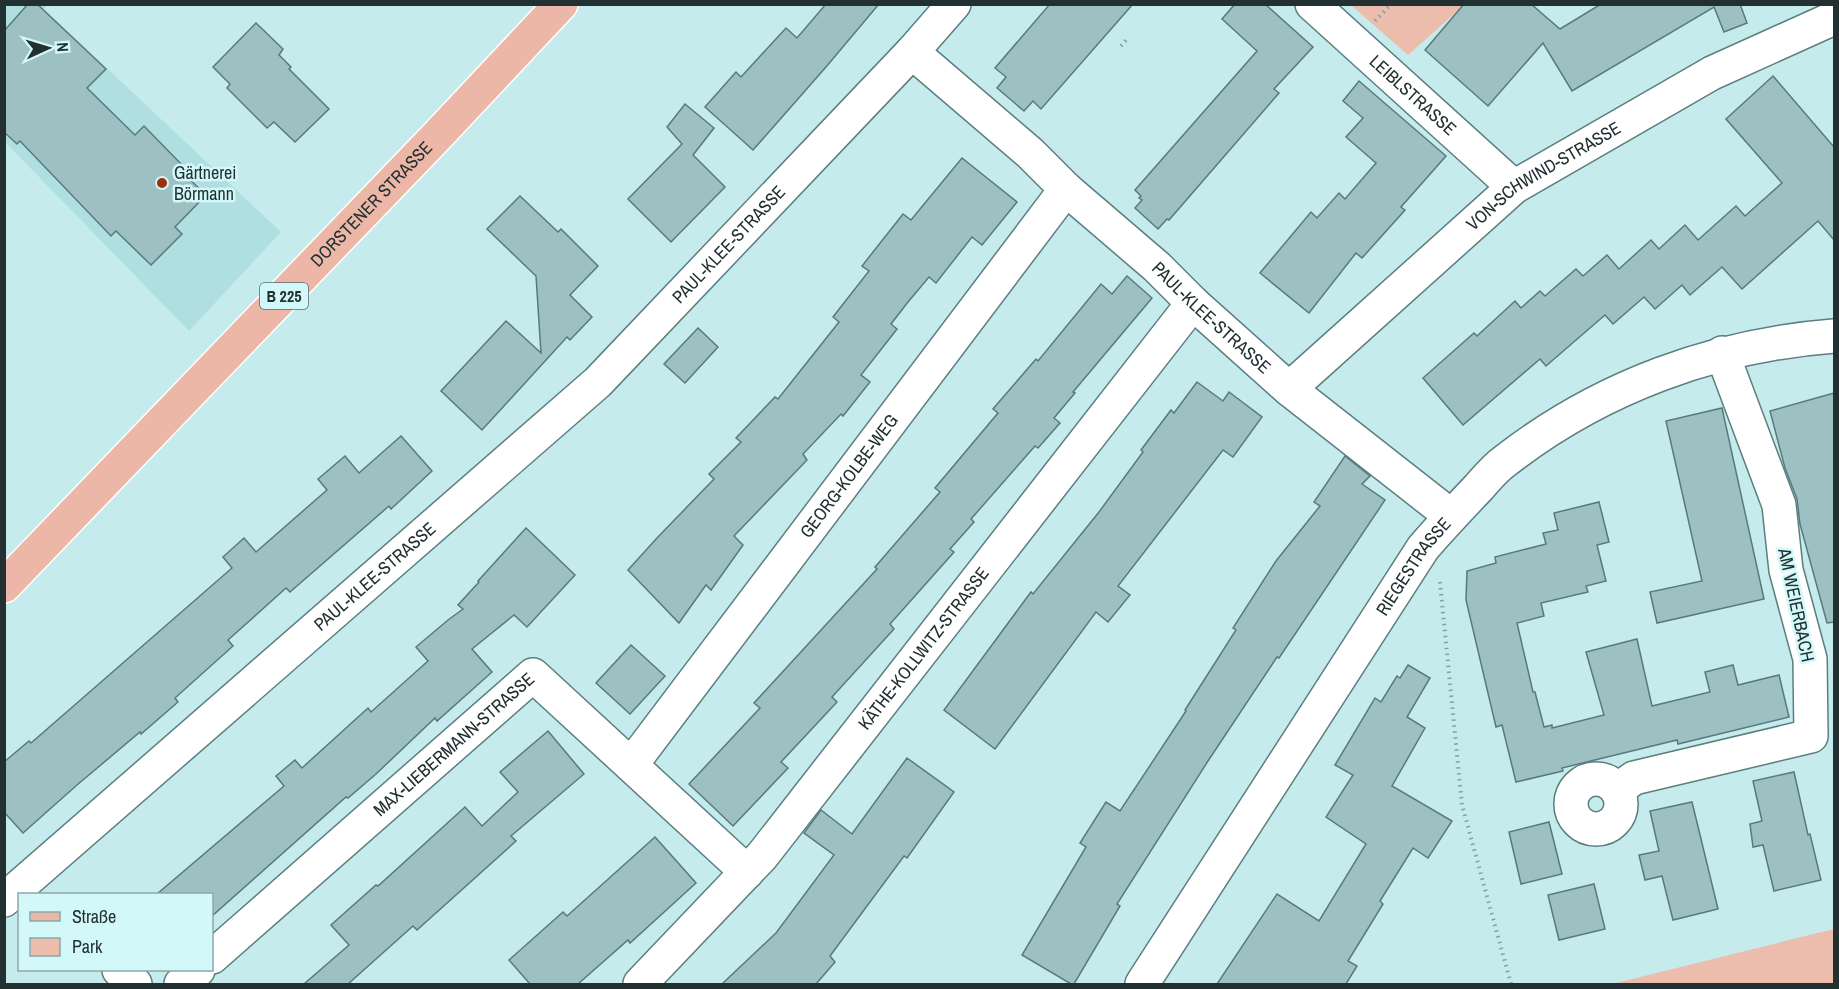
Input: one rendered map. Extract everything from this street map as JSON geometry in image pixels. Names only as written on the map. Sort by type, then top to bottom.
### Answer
[{"type":"main road","name":"DORSTENER STRASSE","points":[[4,586],[561,4]]},
{"type":"street","points":[[912,52],[954,4]]},
{"type":"street","name":"LEIBLSTRASSE","points":[[1312,4],[1514,187]]},
{"type":"street","name":"VON-SCHWIND-STRASSE","points":[[1289,389],[1514,187],[1712,73],[1834,18]]},
{"type":"street","name":"PAUL-KLEE-STRASSE","points":[[24,891],[598,381],[912,52],[1030,153],[1066,189],[1157,267],[1289,389],[1451,516]]},
{"type":"street","name":"GEORG-KOLBE-WEG","points":[[631,765],[1066,189]]},
{"type":"street","name":"KÄTHE-KOLLWITZ-STRASSE","points":[[640,984],[762,856],[1194,303]]},
{"type":"street","name":"RIEGESTRASSE","points":[[1142,984],[1423,548],[1503,462],[1563,421],[1617,391],[1672,369],[1722,353],[1802,339],[1834,336]]},
{"type":"street","name":"AM WEIERBACH","points":[[1617,790],[1634,778],[1811,736],[1810,659],[1786,570],[1779,505],[1722,353]]},
{"type":"street","name":"MAX-LIEBERMANN-STRASSE","points":[[213,956],[533,675],[747,872]]},
{"type":"street","points":[[121,971],[135,984]]},
{"type":"street","points":[[181,984],[196,971]]},
{"type":"path","points":[[1121,46],[1127,39]]},
{"type":"path","points":[[1423,548],[1438,559],[1462,805],[1511,984]]},
{"type":"shaded area","points":[[5,5],[48,5],[44,9],[281,232],[189,331],[5,142]]},
{"type":"green space","points":[[1351,5],[1464,5],[1408,55]]},
{"type":"green space","points":[[1834,929],[1834,984],[1612,984]]},
{"type":"building","points":[[28,4],[37,4],[106,69],[87,88],[135,135],[144,126],[186,169],[183,173],[206,195],[175,227],[182,234],[151,265],[116,231],[111,236],[20,141],[17,144],[4,132],[4,31]]},
{"type":"building","points":[[826,4],[879,4],[753,150],[705,107],[736,72],[741,77],[786,28],[797,38]]},
{"type":"building","points":[[1050,4],[1133,4],[1041,109],[1033,101],[1024,111],[997,88],[1006,77],[995,68]]},
{"type":"building","points":[[1235,4],[1265,4],[1313,47],[1274,89],[1279,93],[1169,220],[1167,219],[1158,229],[1135,208],[1142,200],[1135,190],[1257,51],[1222,19]]},
{"type":"building","points":[[1464,4],[1531,4],[1560,29],[1601,4],[1740,4],[1747,23],[1724,32],[1714,7],[1572,91],[1543,43],[1488,106],[1425,50]]},
{"type":"building","points":[[256,23],[283,49],[279,55],[291,67],[289,69],[329,109],[295,142],[274,122],[267,128],[227,88],[230,84],[213,67]]},
{"type":"building","points":[[1773,76],[1834,147],[1834,240],[1818,221],[1742,289],[1722,267],[1690,295],[1682,285],[1655,309],[1644,297],[1613,324],[1605,315],[1546,366],[1540,359],[1463,425],[1423,378],[1474,333],[1477,336],[1515,301],[1521,308],[1540,291],[1545,296],[1576,269],[1583,276],[1607,255],[1619,269],[1651,240],[1659,249],[1685,225],[1698,240],[1736,206],[1745,216],[1782,183],[1726,119]]},
{"type":"building","points":[[1359,81],[1446,156],[1401,207],[1405,210],[1362,258],[1356,253],[1309,313],[1260,273],[1311,212],[1317,218],[1339,193],[1345,199],[1376,163],[1346,137],[1363,118],[1343,101]]},
{"type":"building","points":[[685,104],[714,128],[693,155],[725,187],[671,242],[628,199],[682,144],[667,127]]},
{"type":"building","points":[[962,158],[1017,202],[982,245],[972,237],[936,283],[929,277],[908,302],[891,324],[897,329],[861,375],[870,382],[843,416],[841,414],[803,454],[807,460],[734,536],[743,545],[711,590],[706,585],[679,623],[628,570],[714,479],[709,474],[741,442],[736,438],[775,397],[778,399],[839,322],[833,317],[869,271],[862,266],[903,214],[911,220]]},
{"type":"building","points":[[520,196],[558,232],[561,229],[598,266],[570,295],[592,317],[570,340],[567,337],[482,430],[441,391],[506,321],[541,353],[536,276],[487,229]]},
{"type":"building","points":[[1127,276],[1152,298],[1073,392],[1075,393],[1054,418],[1060,423],[1038,448],[1035,446],[971,519],[974,522],[950,549],[954,552],[890,624],[894,629],[832,697],[837,702],[781,762],[788,768],[733,826],[689,784],[760,708],[754,703],[877,569],[875,567],[940,492],[935,488],[998,413],[993,409],[1036,359],[1038,361],[1101,284],[1112,294]]},
{"type":"building","points":[[698,328],[718,347],[685,383],[664,364]]},
{"type":"building","points":[[1197,382],[1223,401],[1229,392],[1262,417],[1233,457],[1223,450],[1118,586],[1130,595],[1108,622],[1096,612],[995,749],[944,710],[1031,592],[1033,594],[1099,512],[1171,410],[1174,413]]},
{"type":"building","points":[[1834,393],[1834,622],[1827,623],[1800,524],[1797,499],[1785,468],[1770,411]]},
{"type":"building","points":[[1722,408],[1764,599],[1657,623],[1650,592],[1702,581],[1666,421]]},
{"type":"building","points":[[401,436],[432,471],[391,509],[389,506],[290,592],[286,588],[228,640],[233,646],[175,698],[178,702],[77,785],[23,833],[4,812],[4,762],[29,741],[31,743],[232,568],[223,557],[244,538],[256,552],[327,490],[318,479],[345,456],[359,473]]},
{"type":"building","points":[[1345,456],[1370,476],[1362,484],[1385,500],[1208,761],[1117,904],[1120,906],[1074,984],[1071,984],[1022,955],[1086,847],[1080,843],[1106,802],[1120,811],[1186,711],[1236,630],[1233,628],[1276,561],[1320,506],[1314,502]]},
{"type":"building","points":[[1599,502],[1609,542],[1597,545],[1606,581],[1586,586],[1588,592],[1541,603],[1544,616],[1517,623],[1533,692],[1535,692],[1544,727],[1552,725],[1552,728],[1604,715],[1586,652],[1637,639],[1652,706],[1710,692],[1705,672],[1733,665],[1738,685],[1779,675],[1789,717],[1678,744],[1677,740],[1562,768],[1563,771],[1516,782],[1502,725],[1496,727],[1466,600],[1467,571],[1496,563],[1495,557],[1546,544],[1543,533],[1558,530],[1554,513]]},
{"type":"building","points":[[526,528],[575,575],[527,627],[514,615],[472,649],[492,672],[437,721],[435,718],[376,774],[348,798],[346,797],[213,915],[213,893],[158,893],[284,786],[276,776],[295,760],[302,768],[368,708],[371,712],[428,661],[416,647],[463,609],[458,605]]},
{"type":"building","points":[[631,645],[665,676],[630,714],[596,683]]},
{"type":"building","points":[[1408,665],[1430,678],[1407,717],[1425,728],[1392,786],[1452,821],[1428,858],[1413,848],[1380,901],[1383,904],[1348,961],[1357,966],[1346,984],[1217,984],[1277,894],[1319,921],[1366,844],[1326,817],[1353,775],[1335,765],[1375,698],[1381,702],[1397,676],[1400,678]]},
{"type":"building","points":[[548,731],[584,774],[511,836],[516,841],[417,930],[413,926],[348,984],[304,984],[349,945],[331,925],[465,807],[482,826],[518,792],[500,772]]},
{"type":"building","points":[[907,758],[954,792],[907,858],[904,856],[830,956],[835,962],[816,984],[722,984],[776,933],[834,855],[804,833],[821,810],[852,834]]},
{"type":"building","points":[[1794,772],[1821,880],[1774,891],[1763,845],[1753,847],[1750,824],[1762,821],[1753,781]]},
{"type":"building","points":[[1692,802],[1718,909],[1673,920],[1662,876],[1645,880],[1639,855],[1659,851],[1650,811]]},
{"type":"building","points":[[1549,822],[1562,874],[1521,884],[1509,832]]},
{"type":"building","points":[[655,837],[696,883],[630,943],[628,940],[578,984],[530,984],[509,960],[563,912],[567,916]]},
{"type":"building","points":[[1594,884],[1605,929],[1559,940],[1548,895]]},
{"type":"place","name":"Gärtnerei Börmann","points":[[162,183]]}]
